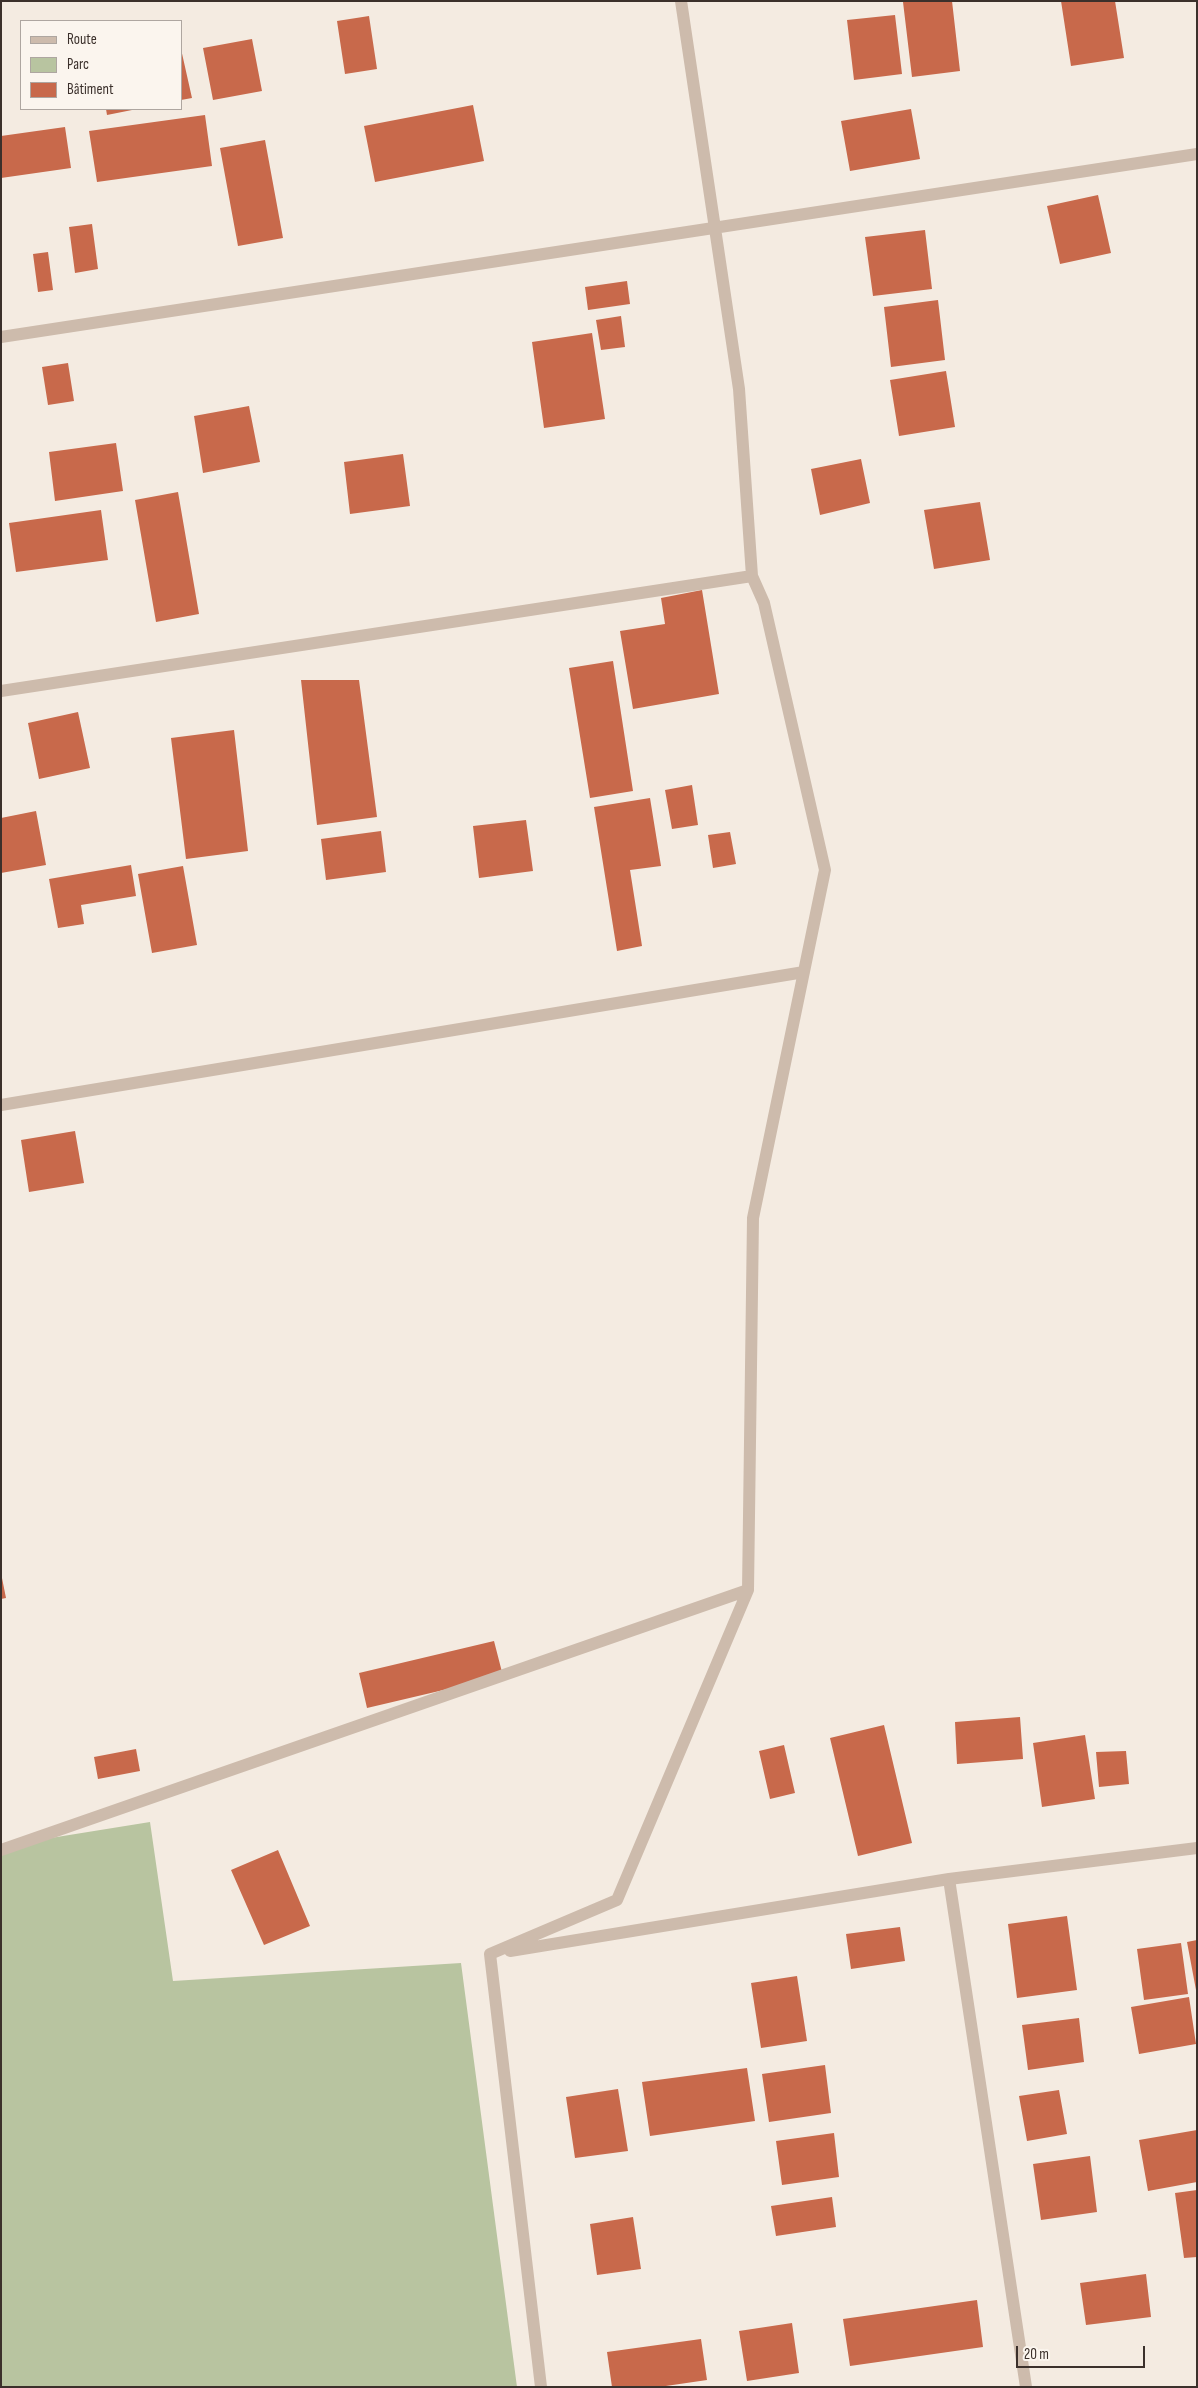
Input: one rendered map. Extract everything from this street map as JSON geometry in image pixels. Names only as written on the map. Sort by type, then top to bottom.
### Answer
[{"type":"street","points":[[490,1954],[617,1900],[748,1590],[753,1218],[825,870],[764,602],[752,576],[739,389],[681,1]]},
{"type":"street","points":[[1,336],[1197,154]]},
{"type":"street","points":[[1,691],[752,576]]},
{"type":"street","points":[[1,1105],[804,972]]},
{"type":"street","points":[[1,1850],[748,1590]]},
{"type":"street","points":[[490,1954],[949,1879],[1197,1848]]},
{"type":"street","points":[[949,1879],[1026,2387]]},
{"type":"street","points":[[490,1954],[541,2387]]},
{"type":"green space","points":[[150,1822],[173,1981],[461,1963],[517,2387],[1,2387],[1,1846]]},
{"type":"building","points":[[952,1],[960,71],[912,77],[903,2]]},
{"type":"building","points":[[1061,1],[1115,1],[1124,58],[1071,66]]},
{"type":"building","points":[[895,15],[902,74],[854,80],[847,20]]},
{"type":"building","points":[[369,16],[377,69],[345,74],[337,21]]},
{"type":"building","points":[[252,39],[262,91],[213,100],[203,48]]},
{"type":"building","points":[[182,53],[192,98],[182,100]]},
{"type":"building","points":[[473,105],[484,161],[375,182],[364,126]]},
{"type":"building","points":[[911,109],[920,159],[850,171],[841,121]]},
{"type":"building","points":[[106,110],[132,110],[107,115]]},
{"type":"building","points":[[205,115],[212,166],[97,182],[89,131]]},
{"type":"building","points":[[65,127],[71,168],[1,178],[1,136]]},
{"type":"building","points":[[265,140],[283,238],[238,246],[220,148]]},
{"type":"building","points":[[1098,195],[1111,253],[1060,264],[1047,206]]},
{"type":"building","points":[[92,224],[98,269],[75,273],[69,227]]},
{"type":"building","points":[[925,230],[932,289],[873,296],[865,237]]},
{"type":"building","points":[[48,252],[53,290],[38,292],[33,254]]},
{"type":"building","points":[[627,281],[630,304],[588,310],[585,287]]},
{"type":"building","points":[[938,300],[945,360],[891,367],[884,307]]},
{"type":"building","points":[[621,316],[625,347],[601,350],[596,320]]},
{"type":"building","points":[[592,333],[605,419],[544,428],[532,342]]},
{"type":"building","points":[[68,363],[74,401],[48,405],[42,367]]},
{"type":"building","points":[[946,371],[955,427],[899,436],[890,380]]},
{"type":"building","points":[[249,406],[260,462],[203,473],[194,416]]},
{"type":"building","points":[[116,443],[123,491],[55,501],[49,452]]},
{"type":"building","points":[[403,454],[410,506],[350,514],[344,462]]},
{"type":"building","points":[[861,459],[870,503],[820,515],[811,469]]},
{"type":"building","points":[[178,492],[199,614],[156,622],[135,500]]},
{"type":"building","points":[[980,502],[990,560],[934,569],[924,510]]},
{"type":"building","points":[[101,510],[108,560],[16,572],[9,523]]},
{"type":"building","points":[[702,590],[719,694],[633,709],[620,631],[665,624],[661,598]]},
{"type":"building","points":[[613,661],[633,791],[590,798],[569,668]]},
{"type":"building","points":[[301,680],[359,680],[377,817],[317,825]]},
{"type":"building","points":[[78,712],[90,768],[39,779],[28,723]]},
{"type":"building","points":[[234,730],[248,851],[186,859],[171,738]]},
{"type":"building","points":[[692,785],[698,825],[672,829],[665,790]]},
{"type":"building","points":[[650,798],[661,866],[630,870],[642,946],[617,951],[594,807]]},
{"type":"building","points":[[36,811],[46,865],[1,873],[1,818]]},
{"type":"building","points":[[526,820],[533,871],[479,878],[473,826]]},
{"type":"building","points":[[381,831],[386,872],[326,880],[321,839]]},
{"type":"building","points":[[730,832],[736,864],[713,868],[708,835]]},
{"type":"building","points":[[131,865],[136,896],[81,905],[84,924],[58,928],[49,879]]},
{"type":"building","points":[[183,866],[197,945],[152,953],[138,874]]},
{"type":"building","points":[[75,1131],[84,1183],[29,1192],[21,1140]]},
{"type":"building","points":[[1,1573],[6,1598],[1,1599]]},
{"type":"building","points":[[494,1641],[503,1676],[367,1708],[359,1673]]},
{"type":"building","points":[[1020,1717],[1023,1759],[957,1764],[955,1722]]},
{"type":"building","points":[[884,1725],[912,1843],[858,1856],[830,1738]]},
{"type":"building","points":[[1085,1735],[1095,1799],[1042,1807],[1033,1743]]},
{"type":"building","points":[[784,1745],[795,1793],[770,1799],[759,1751]]},
{"type":"building","points":[[136,1749],[140,1771],[98,1779],[94,1757]]},
{"type":"building","points":[[1126,1751],[1129,1784],[1099,1787],[1096,1752]]},
{"type":"building","points":[[278,1850],[310,1926],[264,1945],[231,1870]]},
{"type":"building","points":[[1067,1916],[1077,1990],[1017,1998],[1008,1924]]},
{"type":"building","points":[[900,1927],[905,1961],[851,1969],[846,1934]]},
{"type":"building","points":[[1197,1940],[1197,1990],[1196,1990],[1187,1942]]},
{"type":"building","points":[[1181,1943],[1188,1994],[1144,2000],[1137,1949]]},
{"type":"building","points":[[797,1976],[807,2041],[761,2048],[751,1983]]},
{"type":"building","points":[[1189,1997],[1196,2044],[1139,2054],[1131,2007]]},
{"type":"building","points":[[1079,2018],[1084,2062],[1028,2070],[1022,2025]]},
{"type":"building","points":[[825,2065],[831,2113],[769,2122],[762,2074]]},
{"type":"building","points":[[747,2068],[755,2121],[650,2136],[642,2082]]},
{"type":"building","points":[[618,2089],[628,2151],[575,2158],[566,2097]]},
{"type":"building","points":[[1059,2090],[1067,2134],[1027,2141],[1019,2096]]},
{"type":"building","points":[[1197,2130],[1197,2182],[1148,2191],[1139,2140]]},
{"type":"building","points":[[834,2133],[839,2177],[782,2185],[776,2141]]},
{"type":"building","points":[[1090,2156],[1097,2212],[1041,2220],[1033,2164]]},
{"type":"building","points":[[1197,2190],[1197,2257],[1184,2258],[1175,2193]]},
{"type":"building","points":[[832,2197],[836,2227],[776,2236],[771,2206]]},
{"type":"building","points":[[633,2217],[641,2269],[597,2275],[590,2224]]},
{"type":"building","points":[[1146,2274],[1151,2317],[1086,2325],[1080,2283]]},
{"type":"building","points":[[977,2300],[983,2347],[850,2366],[843,2319]]},
{"type":"building","points":[[792,2323],[799,2373],[747,2381],[739,2331]]},
{"type":"building","points":[[701,2339],[707,2380],[659,2387],[612,2387],[607,2352]]}]
